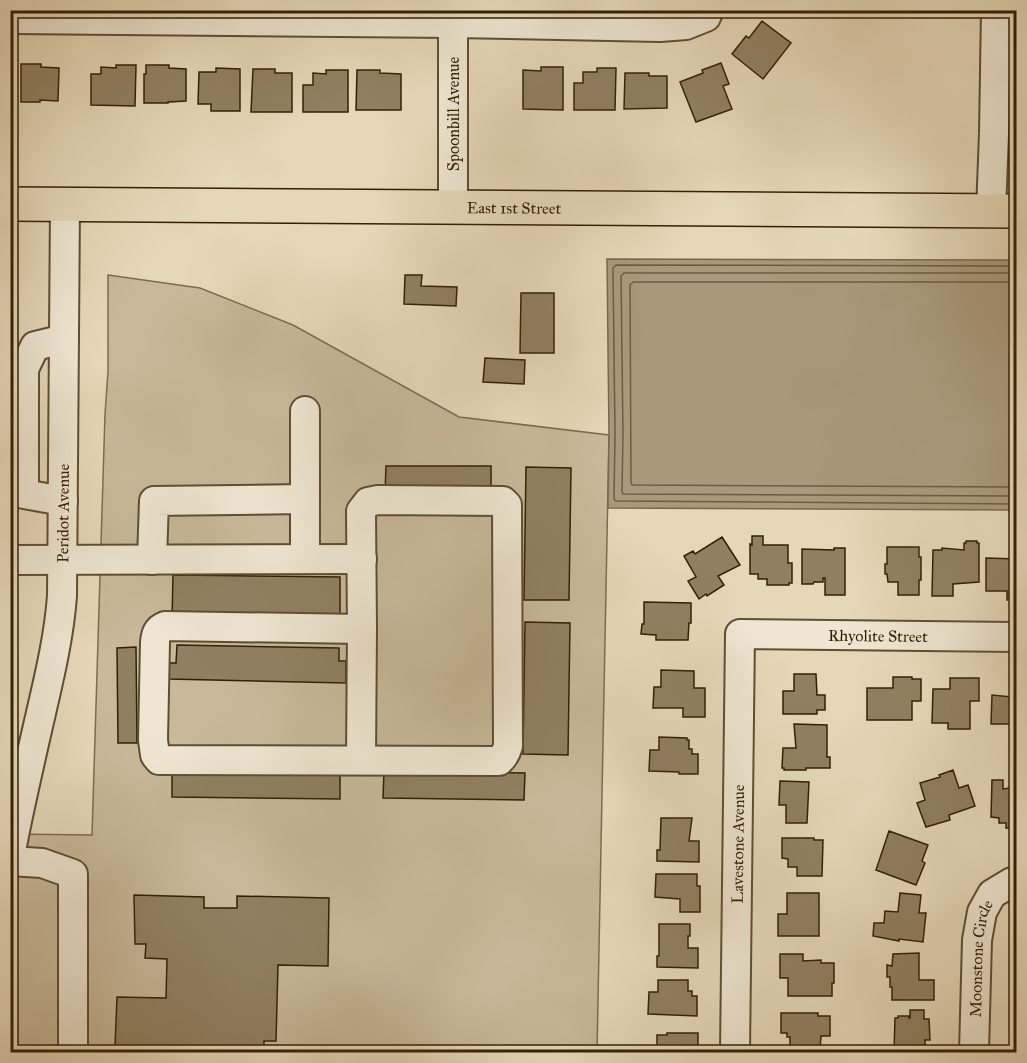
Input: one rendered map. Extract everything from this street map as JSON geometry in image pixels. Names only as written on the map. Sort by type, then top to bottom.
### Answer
[{"type":"main road","name":"East 1st Street","points":[[10,204],[1004,211]]},
{"type":"street","points":[[996,10],[994,134],[1004,211]]},
{"type":"street","points":[[10,19],[199,16],[660,27],[686,25],[708,14]]},
{"type":"street","name":"Spoonbill Avenue","points":[[453,23],[453,206]]},
{"type":"street","name":"Peridot Avenue","points":[[10,859],[14,817],[54,654],[62,596],[64,204]]},
{"type":"street","points":[[63,501],[24,494],[24,369],[35,346],[64,339]]},
{"type":"street","points":[[305,411],[305,559]]},
{"type":"street","points":[[152,560],[154,501],[305,499]]},
{"type":"street","points":[[361,760],[362,629],[362,559],[361,511],[368,502],[378,500],[503,501],[507,505],[507,747],[506,753],[499,761],[159,760],[155,754],[153,740],[155,642],[159,628],[165,626],[362,629]]},
{"type":"street","points":[[10,560],[362,559]]},
{"type":"street","name":"Rhyolite Street","points":[[740,634],[1017,637]]},
{"type":"street","name":"Lavestone Avenue","points":[[735,1053],[740,634]]},
{"type":"street","points":[[10,859],[42,863],[73,874],[73,1053]]},
{"type":"street","name":"Moonstone Circle","points":[[974,1053],[976,940],[982,912],[992,894],[1017,881]]},
{"type":"shaded area","points":[[108,275],[200,288],[293,325],[459,417],[609,435],[597,1052],[11,1052],[11,834],[92,835],[108,372]]},
{"type":"water","points":[[607,259],[1016,260],[1016,510],[608,508]]},
{"type":"building","points":[[762,21],[791,43],[763,79],[732,54],[746,36],[749,38]]},
{"type":"building","points":[[10,61],[12,61],[12,102],[10,102]]},
{"type":"building","points":[[721,63],[729,84],[723,86],[732,109],[696,122],[680,82]]},
{"type":"building","points":[[21,64],[41,64],[41,67],[59,68],[58,101],[21,102]]},
{"type":"building","points":[[116,65],[136,65],[135,106],[91,105],[91,74],[101,74],[101,67],[116,68]]},
{"type":"building","points":[[146,65],[169,65],[169,68],[186,69],[186,101],[144,103]]},
{"type":"building","points":[[541,67],[563,67],[563,110],[523,109],[523,70],[541,71]]},
{"type":"building","points":[[216,68],[240,69],[240,111],[211,111],[211,104],[198,104],[199,72],[216,72]]},
{"type":"building","points":[[597,68],[616,68],[615,110],[574,110],[574,83],[583,83],[583,72],[597,72]]},
{"type":"building","points":[[253,69],[275,69],[275,73],[292,73],[292,112],[251,112]]},
{"type":"building","points":[[326,70],[348,70],[348,112],[303,112],[303,85],[313,85],[313,73],[326,74]]},
{"type":"building","points":[[357,70],[380,70],[380,73],[401,74],[401,110],[356,110]]},
{"type":"building","points":[[625,73],[667,76],[667,108],[624,109]]},
{"type":"building","points":[[405,275],[422,275],[421,286],[457,287],[456,306],[404,304]]},
{"type":"building","points":[[521,293],[554,293],[554,353],[520,353]]},
{"type":"building","points":[[485,358],[525,360],[524,384],[483,382]]},
{"type":"building","points":[[386,466],[491,466],[491,493],[385,493]]},
{"type":"building","points":[[526,467],[571,468],[569,600],[524,600]]},
{"type":"building","points":[[752,536],[763,536],[763,545],[788,545],[788,563],[792,563],[792,583],[767,585],[767,579],[758,579],[758,574],[750,574]]},
{"type":"building","points":[[722,537],[740,565],[718,576],[724,585],[699,599],[688,581],[696,577],[684,556],[693,551],[695,554]]},
{"type":"building","points":[[966,541],[979,543],[979,582],[953,584],[953,596],[932,596],[933,550],[942,550],[942,548],[964,550]]},
{"type":"building","points":[[887,547],[919,547],[921,580],[919,580],[919,595],[898,595],[898,582],[888,582],[887,574],[885,574]]},
{"type":"building","points":[[834,548],[845,548],[845,595],[825,595],[825,578],[823,582],[802,584],[802,549],[834,550]]},
{"type":"building","points":[[986,558],[1016,559],[1016,600],[1007,600],[1007,591],[986,591]]},
{"type":"building","points":[[173,575],[340,577],[340,622],[172,620]]},
{"type":"building","points":[[644,602],[691,603],[688,640],[656,640],[656,635],[641,634],[642,624],[644,624]]},
{"type":"building","points":[[525,622],[570,623],[568,755],[523,754]]},
{"type":"building","points":[[177,645],[339,648],[339,661],[346,661],[346,683],[169,679],[169,663],[176,663]]},
{"type":"building","points":[[136,647],[137,743],[118,743],[117,648]]},
{"type":"building","points":[[661,670],[694,671],[694,688],[705,688],[705,717],[683,717],[683,708],[653,708],[654,687],[661,687]]},
{"type":"building","points":[[794,674],[816,674],[817,695],[825,695],[825,710],[817,710],[817,714],[783,714],[783,691],[794,691]]},
{"type":"building","points":[[893,677],[921,679],[921,701],[912,701],[912,720],[867,720],[867,688],[893,688]]},
{"type":"building","points":[[950,678],[979,678],[979,701],[970,701],[970,729],[948,729],[948,723],[932,723],[933,689],[950,689]]},
{"type":"building","points":[[1012,689],[1016,689],[1016,724],[991,724],[992,695],[1012,697]]},
{"type":"building","points":[[794,724],[827,725],[827,757],[830,757],[830,768],[784,770],[782,768],[783,748],[796,748]]},
{"type":"building","points":[[659,737],[687,738],[692,754],[698,754],[698,774],[649,771],[650,750],[659,750]]},
{"type":"building","points":[[953,770],[959,788],[968,785],[975,806],[949,815],[950,820],[926,827],[917,803],[925,800],[920,783]]},
{"type":"building","points":[[172,771],[340,772],[340,799],[172,797]]},
{"type":"building","points":[[384,771],[525,773],[524,800],[383,798]]},
{"type":"building","points":[[992,780],[1003,780],[1003,789],[1016,787],[1016,828],[1006,828],[1006,823],[999,823],[999,818],[991,817]]},
{"type":"building","points":[[780,781],[809,782],[807,823],[786,823],[786,805],[779,805]]},
{"type":"building","points":[[661,818],[692,818],[689,841],[699,841],[699,862],[657,861],[657,850],[660,850]]},
{"type":"building","points":[[889,831],[928,845],[922,861],[925,863],[916,885],[876,870]]},
{"type":"building","points":[[782,838],[823,840],[822,876],[797,876],[797,867],[788,867],[788,859],[782,858]]},
{"type":"building","points":[[656,874],[697,874],[697,886],[700,886],[700,912],[680,912],[680,899],[655,897]]},
{"type":"building","points":[[787,893],[819,893],[819,936],[778,936],[778,914],[787,914]]},
{"type":"building","points":[[900,893],[921,895],[919,913],[926,913],[923,942],[899,939],[899,941],[873,936],[874,923],[884,923],[885,911],[898,912]]},
{"type":"building","points":[[134,895],[204,897],[204,908],[237,908],[237,896],[329,898],[328,966],[278,965],[276,1041],[264,1041],[264,1052],[107,1052],[108,1046],[115,1046],[117,997],[166,998],[167,959],[145,958],[146,944],[135,944]]},
{"type":"building","points":[[659,924],[690,924],[688,948],[698,948],[698,968],[657,967]]},
{"type":"building","points":[[919,953],[919,980],[934,980],[934,1000],[892,1000],[892,987],[890,987],[890,977],[887,977],[887,965],[892,966],[893,954]]},
{"type":"building","points":[[780,954],[803,954],[803,961],[821,960],[821,963],[834,963],[832,996],[788,996],[788,978],[780,978]]},
{"type":"building","points":[[658,980],[688,980],[688,991],[692,991],[692,996],[697,996],[697,1016],[648,1014],[649,992],[658,992]]},
{"type":"building","points":[[910,1010],[924,1010],[924,1019],[929,1019],[930,1040],[925,1040],[925,1052],[894,1052],[895,1018],[909,1016],[910,1018]]},
{"type":"building","points":[[781,1013],[818,1013],[818,1016],[830,1016],[830,1036],[821,1036],[820,1049],[792,1048],[790,1037],[787,1037],[787,1033],[781,1033]]},
{"type":"building","points":[[667,1033],[698,1033],[698,1052],[657,1052],[657,1035],[667,1035]]}]
